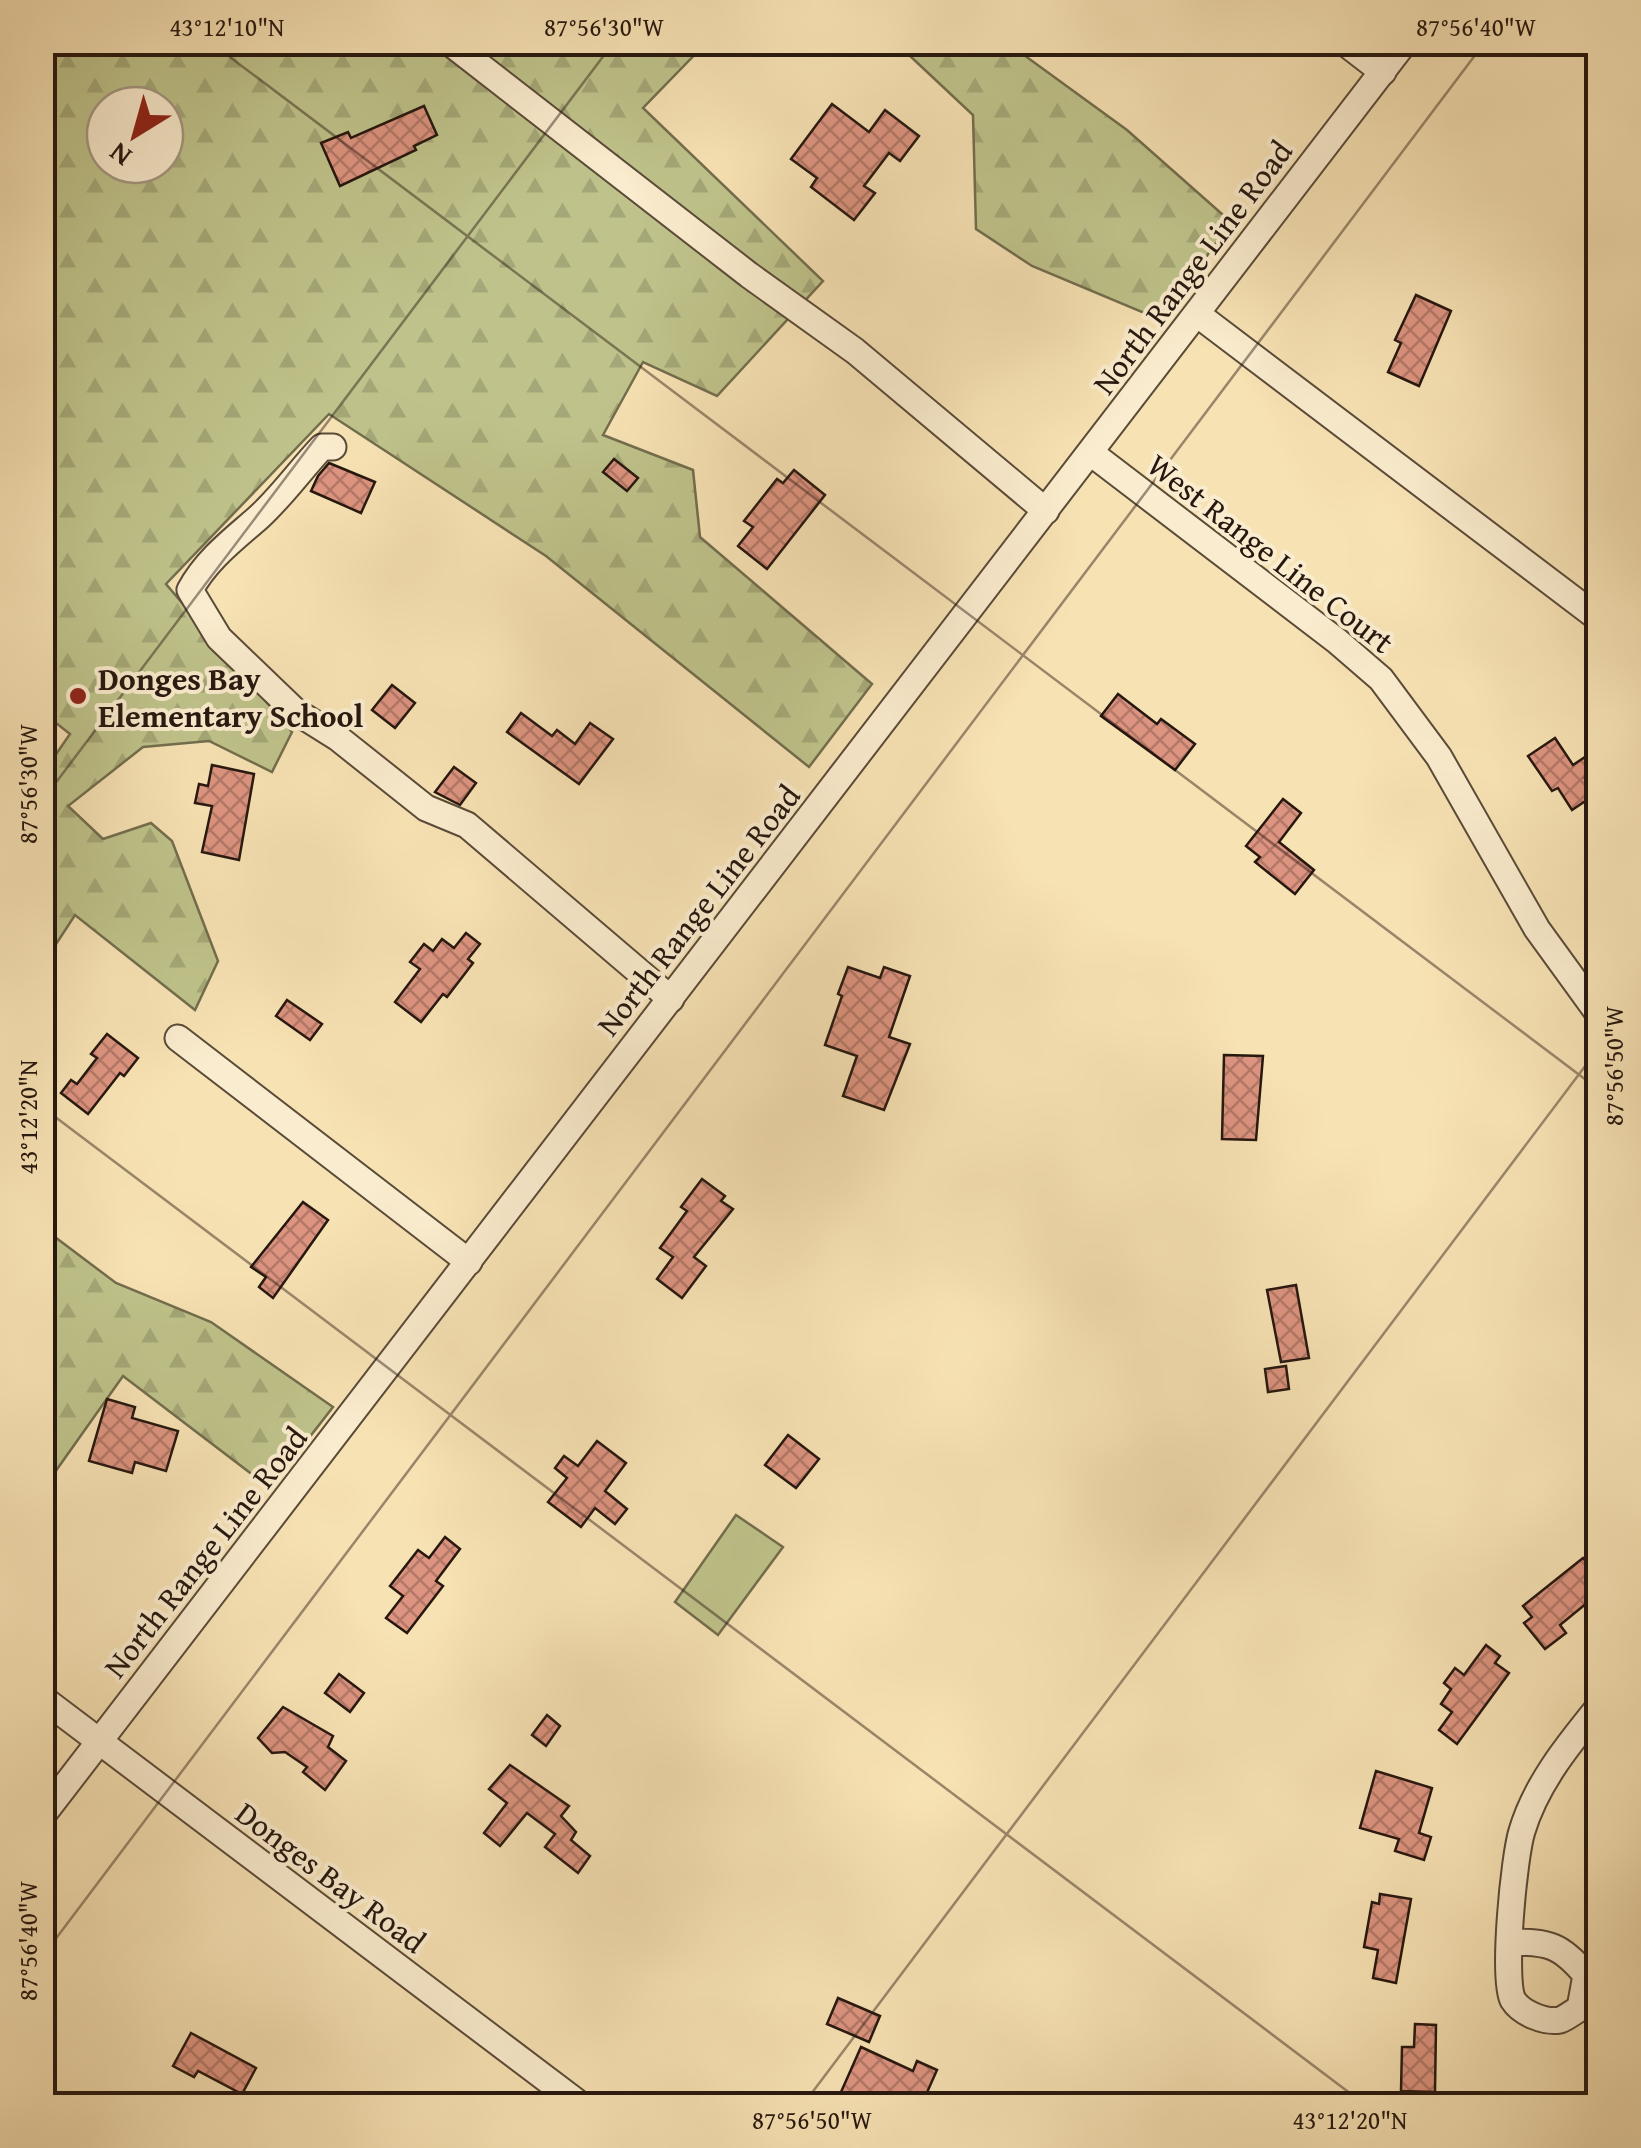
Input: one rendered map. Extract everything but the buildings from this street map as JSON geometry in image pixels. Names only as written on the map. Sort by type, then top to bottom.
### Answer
[{"type":"street","points":[[449,42],[749,275],[855,351],[1046,511]]},
{"type":"street","points":[[1344,42],[1383,72]]},
{"type":"street","name":"North Range Line Road","points":[[42,1816],[1405,42]]},
{"type":"street","points":[[1197,314],[1598,618]]},
{"type":"street","points":[[333,446],[322,447],[261,515],[228,541],[190,590],[219,638],[295,711],[338,738],[426,808],[467,825],[671,999]]},
{"type":"street","name":"West Range Line Court","points":[[1091,452],[1337,641],[1380,680],[1440,757],[1537,929],[1598,1013]]},
{"type":"street","points":[[178,1038],[469,1262]]},
{"type":"street","name":"Donges Bay Road","points":[[42,1698],[582,2106]]},
{"type":"street","points":[[1511,1942],[1512,1890],[1522,1832],[1555,1764],[1598,1708]]},
{"type":"green space","points":[[43,43],[706,43],[643,108],[823,281],[717,396],[643,362],[603,435],[693,470],[700,537],[872,684],[809,767],[546,556],[329,414],[166,584],[292,732],[272,772],[209,741],[143,747],[68,806],[103,839],[151,823],[172,841],[218,961],[195,1010],[75,915],[43,964],[43,773],[70,734],[42,712]]},
{"type":"green space","points":[[851,43],[1018,43],[1017,50],[1127,130],[1231,222],[1161,320],[1032,266],[976,229],[973,115],[909,55]]},
{"type":"green space","points":[[43,1228],[116,1283],[211,1322],[333,1407],[270,1488],[123,1376],[43,1489]]},
{"type":"green space","points":[[736,1515],[783,1547],[718,1635],[675,1602]]},
{"type":"place","name":"Donges Bay Elementary School","points":[[78,696]]}]
